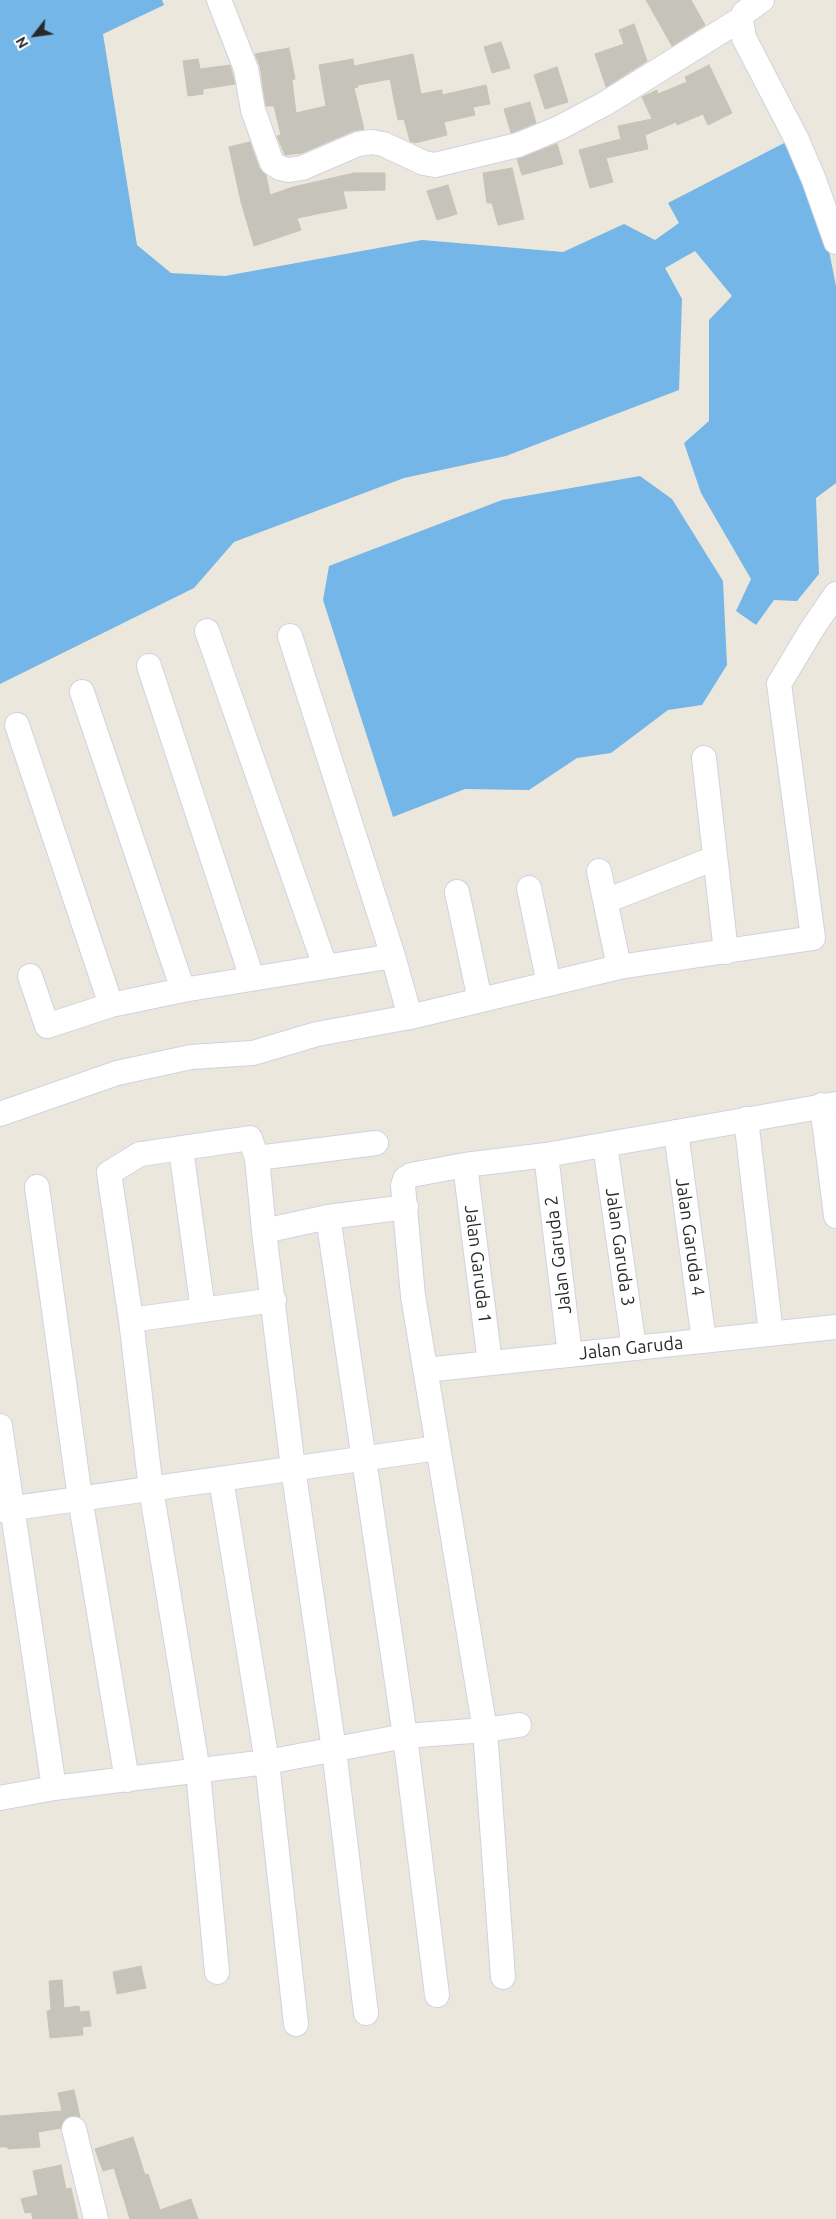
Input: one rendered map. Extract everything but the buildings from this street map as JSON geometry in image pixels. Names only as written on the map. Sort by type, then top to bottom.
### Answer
[{"type":"street","points":[[219,0],[246,69],[253,110],[272,163],[280,168],[289,170],[302,168],[358,144],[372,142],[383,144],[424,164],[435,164],[518,145],[559,128],[606,103],[741,20]]},
{"type":"street","points":[[762,0],[744,13],[741,20],[744,38],[774,92],[814,180],[836,242]]},
{"type":"street","points":[[0,1114],[117,1073],[191,1058],[253,1053],[317,1034],[410,1017],[619,967],[813,938],[779,684],[836,594]]},
{"type":"street","points":[[207,631],[325,966]]},
{"type":"street","points":[[290,636],[393,956],[410,1017]]},
{"type":"street","points":[[149,666],[252,978]]},
{"type":"street","points":[[82,692],[183,990]]},
{"type":"street","points":[[18,726],[110,1005]]},
{"type":"street","points":[[704,758],[726,952]]},
{"type":"street","points":[[606,901],[715,858]]},
{"type":"street","points":[[599,871],[619,967]]},
{"type":"street","points":[[528,888],[548,984]]},
{"type":"street","points":[[457,892],[480,1000]]},
{"type":"street","points":[[30,976],[47,1026],[110,1005],[183,990],[393,956]]},
{"type":"street","points":[[503,1977],[485,1730],[413,1296],[403,1186],[405,1179],[410,1175],[466,1165],[546,1156],[829,1105],[836,1216]]},
{"type":"street","points":[[746,1119],[771,1334]]},
{"type":"street","name":"Jalan Garuda 4","points":[[676,1132],[704,1341]]},
{"type":"street","points":[[217,1972],[198,1771],[151,1488],[131,1320],[109,1173],[140,1154],[250,1138],[257,1158],[293,1468],[334,1750],[366,2013]]},
{"type":"street","points":[[257,1158],[376,1143]]},
{"type":"street","name":"Jalan Garuda 3","points":[[605,1145],[634,1348]]},
{"type":"street","points":[[181,1149],[203,1310]]},
{"type":"street","name":"Jalan Garuda 2","points":[[546,1156],[570,1355]]},
{"type":"street","name":"Jalan Garuda 1","points":[[466,1165],[490,1363]]},
{"type":"street","points":[[37,1187],[80,1498],[127,1780]]},
{"type":"street","points":[[264,1231],[328,1217],[406,1207]]},
{"type":"street","points":[[328,1217],[405,1736],[437,1995]]},
{"type":"street","points":[[131,1320],[274,1300]]},
{"type":"street","name":"Jalan Garuda","points":[[425,1370],[836,1327]]},
{"type":"street","points":[[0,1426],[6,1509],[54,1788]]},
{"type":"street","points":[[6,1509],[438,1448]]},
{"type":"street","points":[[221,1478],[267,1762],[296,2024]]},
{"type":"street","points":[[0,1798],[54,1788],[267,1762],[405,1736],[485,1730],[519,1725]]},
{"type":"street","points":[[74,2129],[96,2219]]},
{"type":"water","points":[[0,0],[162,0],[164,5],[103,34],[137,245],[171,273],[225,276],[422,240],[563,252],[624,224],[655,240],[679,223],[668,203],[790,140],[827,241],[836,286],[836,483],[816,498],[819,574],[797,601],[774,600],[756,625],[736,611],[751,579],[701,493],[684,443],[709,421],[709,320],[732,296],[695,251],[665,268],[682,299],[679,390],[506,456],[404,478],[234,542],[194,588],[0,684]]},
{"type":"water","points":[[640,476],[672,499],[723,581],[727,665],[702,705],[668,710],[611,753],[577,758],[529,790],[465,789],[393,817],[323,600],[329,566],[502,500]]}]
